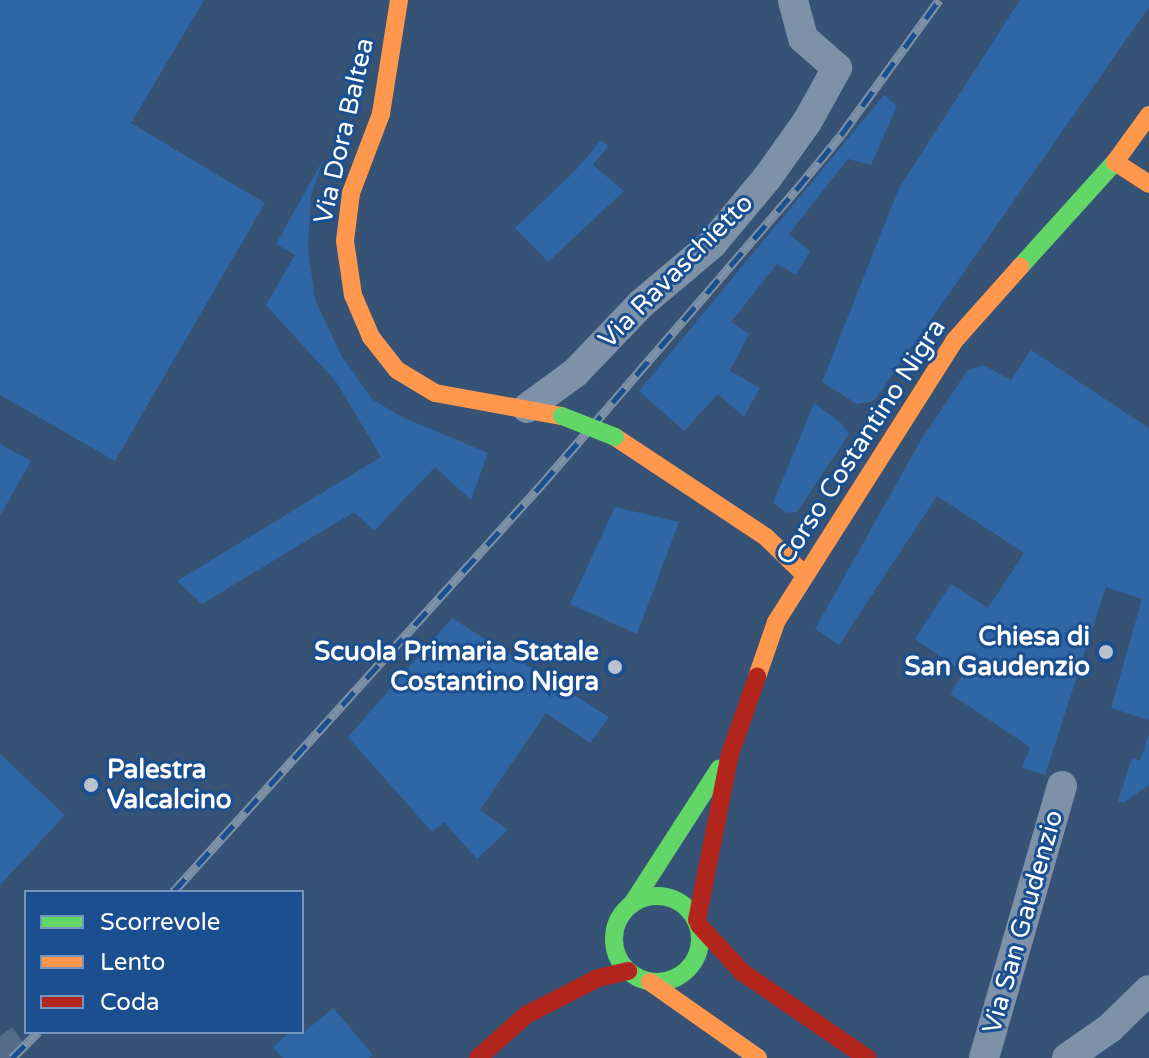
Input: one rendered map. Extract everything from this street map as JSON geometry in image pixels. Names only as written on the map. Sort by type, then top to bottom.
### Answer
[{"type":"main road","name":"Via Dora Baltea","points":[[399,0],[381,114],[351,193],[345,241],[353,295],[371,337],[397,370],[435,393],[562,416],[615,437],[766,537],[805,575]]},
{"type":"main road","name":"Corso Costantino Nigra","points":[[698,922],[730,754],[776,622],[955,340],[1115,162],[1149,115]]},
{"type":"main road","points":[[1115,162],[1149,184]]},
{"type":"main road","name":"Corso Costantino Nigra","points":[[632,904],[730,754]]},
{"type":"main road","points":[[758,1058],[650,982],[628,971],[618,956],[615,932],[619,920],[632,904],[652,896],[665,896],[686,907],[742,972],[867,1058]]},
{"type":"main road","points":[[650,982],[672,980],[692,964],[700,945],[698,922]]},
{"type":"main road","points":[[592,949],[615,932]]},
{"type":"main road","points":[[478,1058],[526,1015],[598,978],[628,971]]},
{"type":"main road","points":[[526,1015],[546,983]]},
{"type":"street","name":"Via Ravaschietto","points":[[527,408],[575,373],[642,303],[712,244],[767,178],[807,122],[837,68],[803,38],[793,0]]},
{"type":"street","name":"Via San Gaudenzio","points":[[984,1058],[1062,786]]},
{"type":"street","points":[[1067,1058],[1110,1028],[1149,990]]},
{"type":"shaded area","points":[[0,0],[204,0],[131,123],[265,203],[115,461],[0,395]]},
{"type":"shaded area","points":[[1020,0],[1149,0],[1149,7],[874,401],[857,404],[822,382],[899,188]]},
{"type":"shaded area","points":[[884,95],[897,106],[871,165],[848,159],[789,234],[810,251],[796,275],[777,264],[731,322],[749,334],[730,371],[760,388],[744,417],[718,394],[684,431],[639,391]]},
{"type":"shaded area","points":[[601,140],[608,146],[593,165],[624,191],[548,262],[515,228],[576,170]]},
{"type":"shaded area","points":[[323,160],[311,197],[308,249],[315,300],[342,357],[373,400],[402,417],[488,453],[471,500],[435,467],[374,531],[354,512],[202,604],[177,581],[381,457],[337,383],[266,305],[295,255],[276,244]]},
{"type":"shaded area","points":[[1031,350],[1149,428],[1149,720],[1111,708],[1142,599],[1106,587],[1045,775],[1022,768],[1030,747],[950,694],[964,672],[915,639],[951,584],[988,608],[1024,553],[937,496],[839,645],[815,629],[922,438],[967,371],[983,365],[1011,380]]},
{"type":"shaded area","points":[[814,403],[841,423],[849,434],[797,512],[787,513],[773,503]]},
{"type":"shaded area","points":[[0,444],[31,461],[0,516]]},
{"type":"shaded area","points":[[615,507],[679,522],[637,634],[570,604]]},
{"type":"shaded area","points":[[452,618],[609,717],[590,743],[546,713],[480,810],[508,830],[477,859],[444,822],[432,832],[348,737]]},
{"type":"shaded area","points":[[1149,734],[1149,785],[1123,803],[1118,801],[1132,758],[1140,761]]},
{"type":"shaded area","points":[[0,754],[65,815],[0,885]]},
{"type":"shaded area","points":[[333,1008],[373,1055],[369,1058],[283,1058],[273,1047],[288,1034],[304,1032]]},
{"type":"tunnel","points":[[0,1036],[16,1058]]},
{"type":"railway","points":[[175,890],[542,484],[796,190],[841,135],[939,0]]},
{"type":"railway","points":[[12,1058],[36,1034]]},
{"type":"traffic: fast","points":[[1020,267],[1115,162]]},
{"type":"traffic: fast","points":[[562,416],[615,437]]},
{"type":"traffic: fast","points":[[632,904],[719,769]]},
{"type":"traffic: fast","points":[[657,896],[674,899],[693,915],[700,939],[697,956],[681,975],[657,982],[640,979],[621,963],[614,939],[617,922],[633,903],[657,896]]},
{"type":"traffic: slow","points":[[399,0],[381,114],[351,193],[345,241],[353,295],[371,337],[397,370],[435,393],[562,416]]},
{"type":"traffic: slow","points":[[1149,115],[1115,162],[1149,184]]},
{"type":"traffic: slow","points":[[757,677],[776,622],[955,340],[1020,267]]},
{"type":"traffic: slow","points":[[615,437],[766,537],[805,575]]},
{"type":"traffic: slow","points":[[650,982],[758,1058]]},
{"type":"traffic: jam","points":[[697,920],[730,754],[757,677]]},
{"type":"traffic: jam","points":[[699,925],[742,972],[867,1058]]},
{"type":"traffic: jam","points":[[478,1058],[526,1015],[598,978],[628,971]]},
{"type":"place","name":"Chiesa di San Gaudenzio","points":[[1106,652]]},
{"type":"place","name":"Scuola Primaria Statale Costantino Nigra","points":[[615,667]]},
{"type":"place","name":"Palestra Valcalcino","points":[[91,785]]}]
